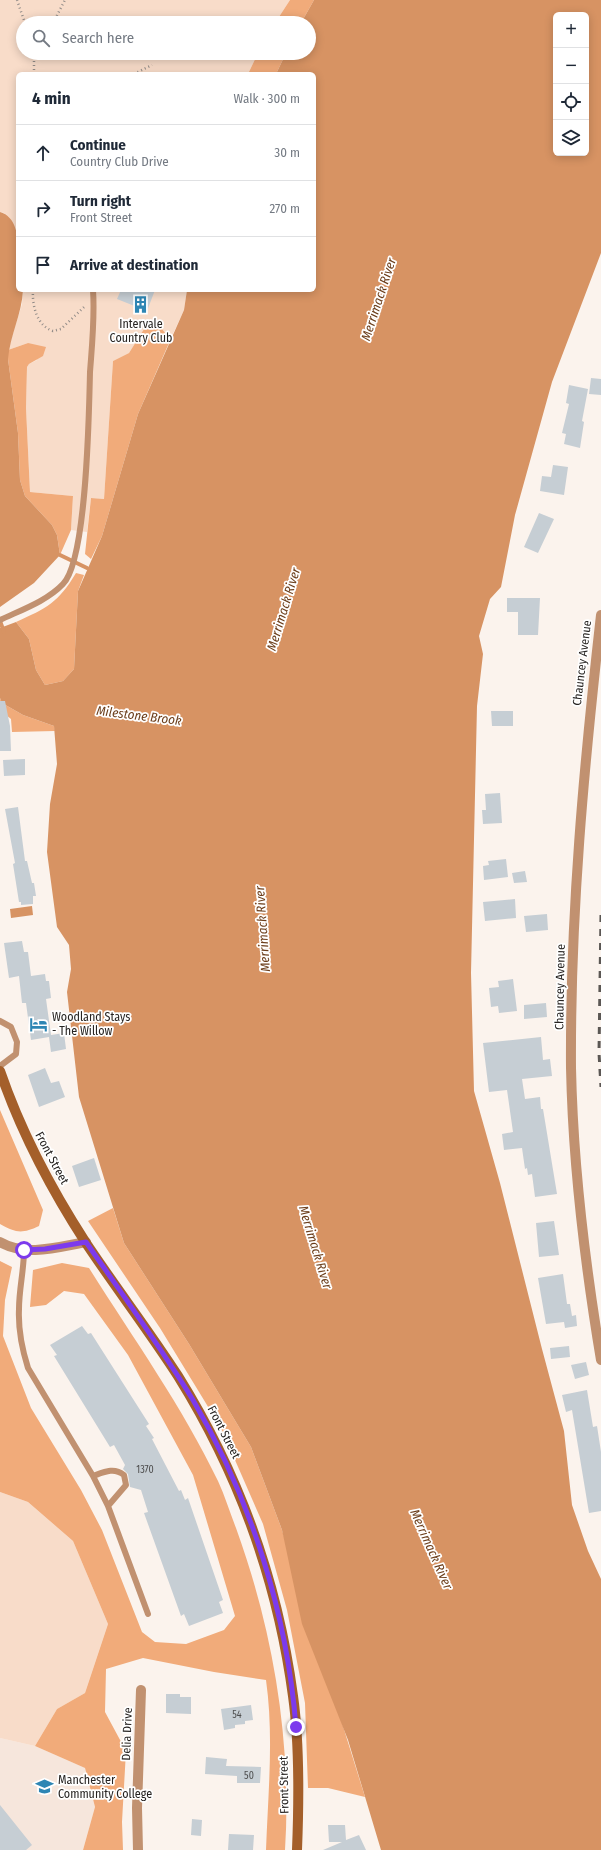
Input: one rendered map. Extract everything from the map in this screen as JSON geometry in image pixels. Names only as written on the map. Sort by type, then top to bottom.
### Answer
[{"type":"main road","name":"Front Street","points":[[0,1071],[25,1134],[53,1190],[86,1242],[177,1374],[194,1402],[229,1471],[258,1544],[268,1574],[293,1697],[298,1789],[296,1850]]},
{"type":"street","name":"Chauncey Avenue","points":[[601,615],[586,744],[578,837],[572,976],[571,1069],[576,1161],[585,1253],[601,1360]]},
{"type":"street","points":[[0,1242],[7,1246],[24,1250],[45,1249],[86,1242]]},
{"type":"street","name":"Delia Drive","points":[[138,1850],[137,1808],[141,1690]]},
{"type":"lane","points":[[0,620],[50,595],[64,584],[72,570],[81,525],[88,431],[93,292]]},
{"type":"lane","points":[[93,299],[96,292]]},
{"type":"lane","points":[[0,1021],[12,1027],[17,1042],[16,1054],[0,1066]]},
{"type":"lane","points":[[24,1250],[19,1309],[20,1330],[24,1356],[36,1384],[93,1476],[108,1506],[148,1614]]},
{"type":"lane","points":[[93,1476],[109,1471],[119,1471],[124,1475],[126,1485],[124,1490],[108,1506]]},
{"type":"path","points":[[17,0],[23,16]]},
{"type":"path","points":[[57,16],[65,0]]},
{"type":"path","points":[[34,60],[34,72]]},
{"type":"path","points":[[138,72],[152,64]]},
{"type":"path","points":[[33,292],[34,308],[40,322],[53,331],[61,329],[93,299]]},
{"type":"shaded area","points":[[0,0],[290,0],[280,16],[16,16],[16,60],[255,60],[249,72],[16,72],[16,229],[4,213],[0,212]]},
{"type":"shaded area","points":[[290,0],[314,0],[305,16],[280,16]]},
{"type":"shaded area","points":[[255,60],[283,60],[277,72],[249,72]]},
{"type":"shaded area","name":"Intervale Country Club","points":[[23,292],[187,292],[184,310],[172,336],[166,334],[158,324],[144,329],[129,353],[113,361],[104,499],[91,498],[87,532],[71,530],[73,496],[30,492],[26,408],[27,367],[29,364],[37,360],[28,343],[8,350],[22,304]]},
{"type":"shaded area","points":[[158,324],[166,334],[172,336],[138,414],[102,536],[91,559],[85,554],[91,498],[104,499],[113,361],[129,353],[144,329]]},
{"type":"shaded area","points":[[28,343],[46,347],[43,356],[29,364],[27,367],[26,408],[30,492],[73,496],[71,530],[60,555],[57,535],[52,525],[25,496],[20,480],[18,433],[8,350]]},
{"type":"shaded area","points":[[76,573],[84,575],[78,591],[74,669],[63,681],[45,685],[36,670],[29,639],[16,622],[51,604],[70,583]]},
{"type":"shaded area","points":[[0,698],[2,703],[23,715],[54,726],[55,731],[12,732],[11,719],[0,710]]},
{"type":"shaded area","points":[[0,1110],[43,1210],[39,1226],[28,1230],[15,1231],[0,1224]]},
{"type":"shaded area","points":[[113,1208],[124,1243],[189,1344],[251,1447],[282,1530],[365,1797],[328,1788],[308,1788],[305,1703],[287,1610],[263,1524],[221,1428],[160,1328],[88,1221]]},
{"type":"shaded area","points":[[0,1261],[12,1267],[5,1300],[3,1336],[31,1408],[81,1490],[102,1530],[142,1632],[155,1642],[186,1644],[224,1630],[235,1616],[193,1475],[128,1355],[84,1294],[64,1291],[46,1305],[30,1307],[33,1270],[62,1263],[89,1268],[173,1399],[218,1481],[249,1567],[270,1646],[277,1686],[286,1768],[285,1850],[266,1850],[270,1722],[266,1680],[214,1672],[143,1658],[106,1669],[105,1712],[126,1751],[122,1822],[123,1850],[83,1850],[95,1807],[85,1768],[35,1746],[57,1709],[85,1693],[108,1624],[73,1541],[28,1502],[0,1492]]},
{"type":"shaded area","points":[[0,1492],[28,1502],[73,1541],[108,1624],[85,1693],[57,1709],[35,1746],[0,1738]]},
{"type":"shaded area","name":"Manchester Community College","points":[[0,1738],[35,1746],[85,1768],[95,1807],[83,1850],[0,1850]]},
{"type":"water","name":"Merrimack River","points":[[314,0],[601,0],[601,253],[552,382],[515,515],[501,587],[490,599],[479,636],[483,654],[477,706],[471,973],[474,1091],[500,1183],[564,1431],[572,1505],[588,1551],[601,1579],[601,1850],[381,1850],[348,1740],[302,1624],[282,1530],[251,1447],[189,1344],[124,1243],[79,1097],[67,992],[71,969],[69,945],[57,927],[47,852],[50,804],[57,764],[54,726],[23,715],[2,703],[0,698],[0,628],[16,622],[29,639],[36,670],[45,685],[63,681],[74,669],[78,591],[102,536],[138,414],[184,310],[187,292],[316,292],[316,72],[277,72],[283,60],[316,60],[316,16],[305,16]]},
{"type":"water","points":[[0,212],[8,216],[14,224],[16,231],[16,292],[23,292],[21,308],[11,341],[8,359],[18,433],[20,480],[25,496],[52,525],[57,535],[60,555],[34,583],[0,607]]},
{"type":"water","points":[[32,906],[33,915],[11,918],[10,909]]},
{"type":"building","name":"Intervale Country Club","points":[[120,292],[154,292],[147,311],[117,299]]},
{"type":"building","points":[[591,378],[601,379],[601,395],[589,394]]},
{"type":"building","points":[[569,385],[588,389],[582,421],[584,422],[580,448],[564,444],[566,434],[562,433],[569,404],[566,403]]},
{"type":"building","points":[[553,465],[568,467],[564,495],[540,491],[542,476],[551,477]]},
{"type":"building","points":[[539,513],[554,519],[538,553],[524,547]]},
{"type":"building","points":[[507,598],[540,598],[538,635],[518,635],[518,612],[507,612]]},
{"type":"building","points":[[0,701],[5,701],[10,726],[11,751],[0,751]]},
{"type":"building","points":[[491,711],[513,711],[513,726],[492,726]]},
{"type":"building","points":[[25,759],[25,775],[4,776],[3,760]]},
{"type":"building","points":[[500,793],[502,823],[483,824],[482,810],[486,810],[485,794]]},
{"type":"building","points":[[18,807],[25,861],[27,861],[32,883],[34,883],[36,896],[33,896],[33,904],[21,905],[21,902],[19,902],[13,864],[15,863],[5,809]]},
{"type":"building","points":[[506,859],[508,877],[484,880],[483,866],[489,865],[488,861]]},
{"type":"building","points":[[525,871],[527,882],[514,883],[512,873]]},
{"type":"building","points":[[515,899],[516,918],[485,921],[483,902]]},
{"type":"building","points":[[547,914],[548,930],[526,932],[524,916]]},
{"type":"building","points":[[22,941],[24,952],[28,952],[31,976],[45,974],[46,981],[49,981],[51,998],[46,999],[51,1035],[64,1033],[66,1049],[51,1052],[49,1037],[31,1040],[26,1003],[22,1003],[19,976],[9,978],[4,943]]},
{"type":"building","points":[[513,979],[517,1011],[499,1013],[498,1006],[491,1007],[489,988],[499,987],[498,981]]},
{"type":"building","points":[[546,1003],[547,1017],[524,1019],[524,1005]]},
{"type":"building","points":[[541,1037],[543,1060],[550,1059],[552,1076],[522,1079],[525,1099],[540,1097],[557,1194],[535,1197],[532,1174],[528,1175],[527,1168],[525,1169],[522,1148],[504,1150],[502,1134],[513,1132],[507,1090],[489,1092],[483,1043]]},
{"type":"building","points":[[45,1068],[51,1083],[59,1081],[65,1097],[39,1107],[28,1075]]},
{"type":"building","points":[[94,1158],[101,1180],[79,1187],[72,1166]]},
{"type":"building","points":[[554,1221],[559,1255],[539,1257],[536,1223]]},
{"type":"building","points":[[563,1274],[567,1304],[570,1304],[572,1316],[576,1315],[577,1326],[565,1328],[564,1322],[546,1324],[538,1278]]},
{"type":"building","points":[[82,1326],[88,1334],[91,1333],[149,1424],[146,1426],[154,1438],[152,1439],[179,1491],[181,1490],[185,1500],[188,1498],[223,1600],[219,1602],[223,1613],[189,1626],[184,1614],[181,1616],[144,1513],[148,1512],[141,1490],[130,1487],[128,1474],[123,1469],[125,1465],[114,1445],[110,1447],[54,1356],[57,1355],[50,1345]]},
{"type":"building","points":[[569,1346],[570,1357],[551,1359],[550,1348]]},
{"type":"building","points":[[586,1362],[589,1375],[575,1379],[571,1365]]},
{"type":"building","points":[[587,1390],[593,1427],[597,1426],[601,1452],[601,1511],[589,1513],[572,1410],[566,1412],[562,1395]]},
{"type":"building","points":[[166,1694],[180,1694],[180,1697],[191,1697],[191,1714],[166,1713]]},
{"type":"building","points":[[251,1705],[253,1720],[245,1721],[245,1724],[235,1725],[235,1728],[224,1730],[221,1709]]},
{"type":"building","points":[[206,1757],[227,1759],[226,1766],[261,1767],[260,1783],[237,1783],[237,1776],[205,1774]]},
{"type":"building","points":[[0,1805],[32,1845],[26,1850],[0,1850]]},
{"type":"building","points":[[192,1819],[202,1820],[201,1836],[191,1835]]},
{"type":"building","points":[[328,1825],[345,1825],[346,1840],[359,1835],[366,1850],[323,1850],[342,1842],[329,1842]]},
{"type":"building","points":[[229,1834],[254,1835],[253,1850],[228,1850]]},
{"type":"waterway","points":[[60,555],[87,568]]},
{"type":"waterway","name":"Milestone Brook","points":[[0,621],[4,632]]},
{"type":"railway","points":[[601,915],[599,1053],[601,1087]]},
{"type":"place","name":"Intervale Country Club","points":[[141,305]]},
{"type":"place","name":"Woodland Stays - The Willow","points":[[39,1024]]},
{"type":"place","name":"Manchester Community College","points":[[45,1787]]},
{"type":"route","points":[[24,1250],[45,1249],[86,1242],[177,1374],[194,1402],[236,1486],[268,1574],[282,1635],[293,1697],[296,1727]]}]
